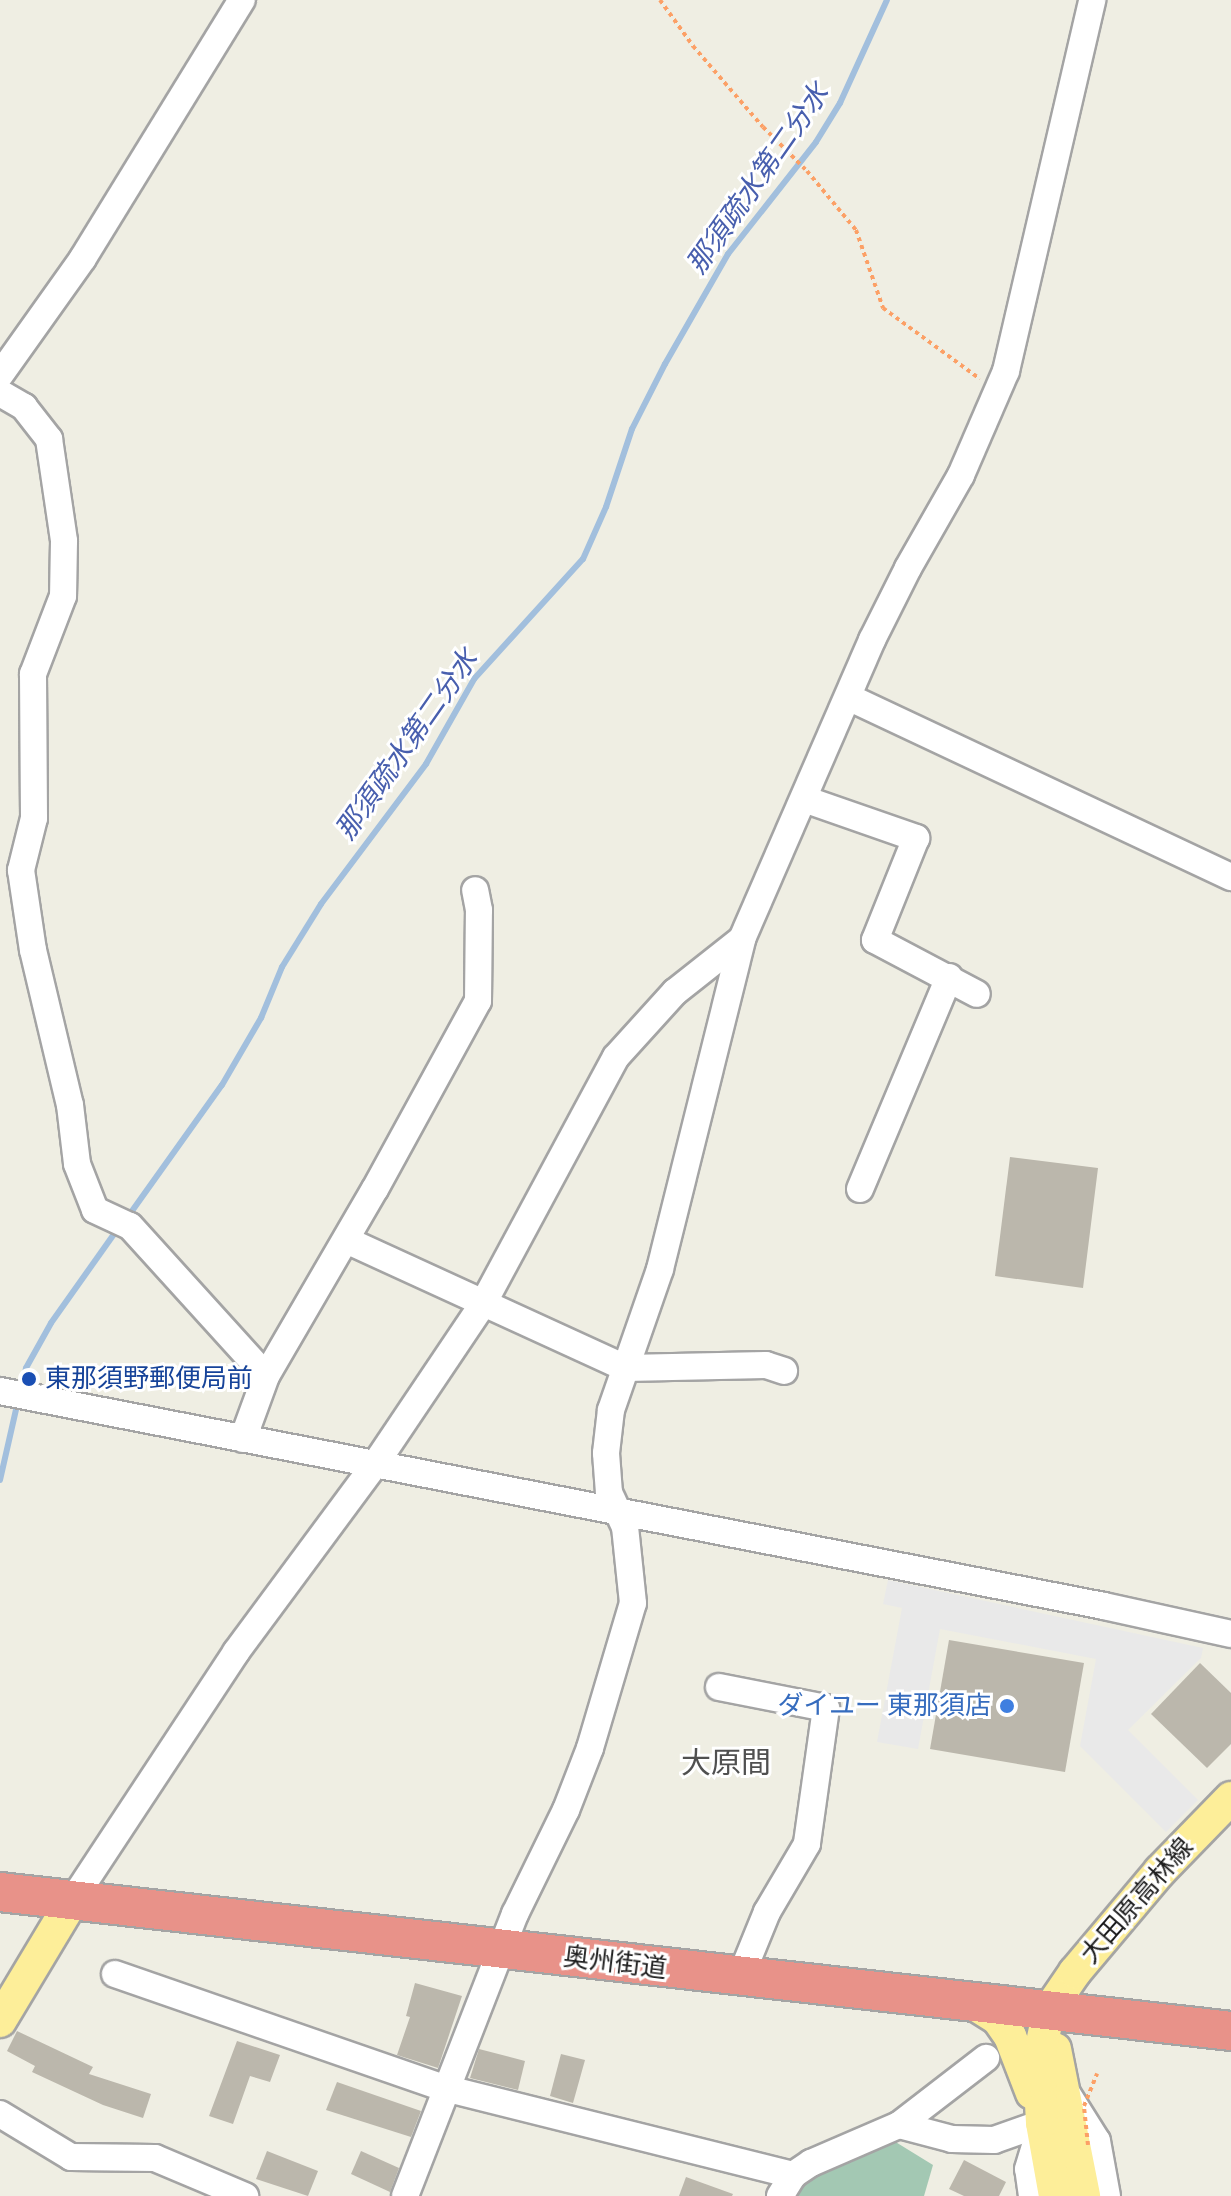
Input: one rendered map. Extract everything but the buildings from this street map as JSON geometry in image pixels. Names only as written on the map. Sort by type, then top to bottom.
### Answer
[{"type":"highway","name":"奥州街道","points":[[0,1892],[740,1978],[1231,2031]]},
{"type":"main road","name":"大田原高林線","points":[[1055,2196],[1042,2123],[1040,2052],[1049,2010],[1075,1972],[1160,1871],[1231,1798]]},
{"type":"main road","points":[[0,2021],[72,1901]]},
{"type":"main road","name":"大田原高林線","points":[[971,2002],[998,2019],[1010,2036],[1042,2123]]},
{"type":"main road","points":[[1049,2010],[1084,2196]]},
{"type":"street","points":[[0,375],[83,258],[242,0]]},
{"type":"street","points":[[405,2196],[501,1950],[590,1748],[633,1603],[625,1527],[609,1493],[606,1453],[611,1410],[660,1269],[742,939],[848,697],[908,568],[961,475],[1006,371],[1092,0]]},
{"type":"street","points":[[0,393],[24,407],[49,439],[64,541],[63,596],[33,674],[34,818],[21,870],[33,950],[70,1105],[77,1164],[95,1210],[130,1226],[266,1376]]},
{"type":"street","points":[[848,697],[1231,877]]},
{"type":"street","points":[[804,799],[916,838],[875,940],[977,994]]},
{"type":"street","points":[[243,1439],[266,1376],[346,1240],[478,1001],[479,910],[475,890]]},
{"type":"street","points":[[72,1901],[236,1652],[376,1463],[484,1302],[616,1057],[675,992],[742,939]]},
{"type":"street","points":[[860,1189],[949,977]]},
{"type":"street","points":[[346,1240],[626,1368],[766,1365],[784,1371]]},
{"type":"street","points":[[0,1391],[618,1510],[1231,1634]]},
{"type":"street","points":[[719,1687],[826,1708],[807,1844],[767,1912],[740,1978]]},
{"type":"street","points":[[115,1974],[448,2089],[786,2186],[811,2163],[899,2125],[986,2058]]},
{"type":"street","points":[[1062,2086],[1097,2141],[1107,2196]]},
{"type":"street","points":[[0,2114],[71,2157],[155,2158],[245,2196]]},
{"type":"street","points":[[899,2125],[952,2139],[994,2140],[1042,2123]]},
{"type":"street","points":[[1032,2196],[1028,2169],[1042,2123]]},
{"type":"path","points":[[660,0],[693,46],[763,127],[807,171],[856,230],[883,308],[997,392]]},
{"type":"path","points":[[1088,2145],[1084,2106],[1097,2074]]},
{"type":"green space","points":[[894,2141],[933,2165],[924,2196],[794,2196],[811,2172]]},
{"type":"shaded area","points":[[888,1580],[1203,1648],[1201,1658],[1128,1730],[1198,1800],[1166,1832],[1080,1746],[1096,1659],[940,1629],[918,1749],[877,1742],[902,1608],[883,1604]]},
{"type":"waterway","name":"那須疏水第二分水","points":[[127,1218],[222,1085],[261,1018],[282,967],[321,904],[426,764],[474,679],[583,559],[606,507],[632,429],[665,364],[728,254],[816,142],[840,103],[887,0]]},
{"type":"waterway","name":"那須疏水第二分水","points":[[22,1387],[26,1368],[51,1323],[119,1227]]},
{"type":"waterway","name":"那須疏水第二分水","points":[[0,1480],[18,1401]]},
{"type":"place","name":"東那須野郵便局前","points":[[29,1379]]},
{"type":"place","name":"ダイユー 東那須店","points":[[1007,1706]]},
{"type":"district","name":"大原間","points":[[726,1763]]}]
